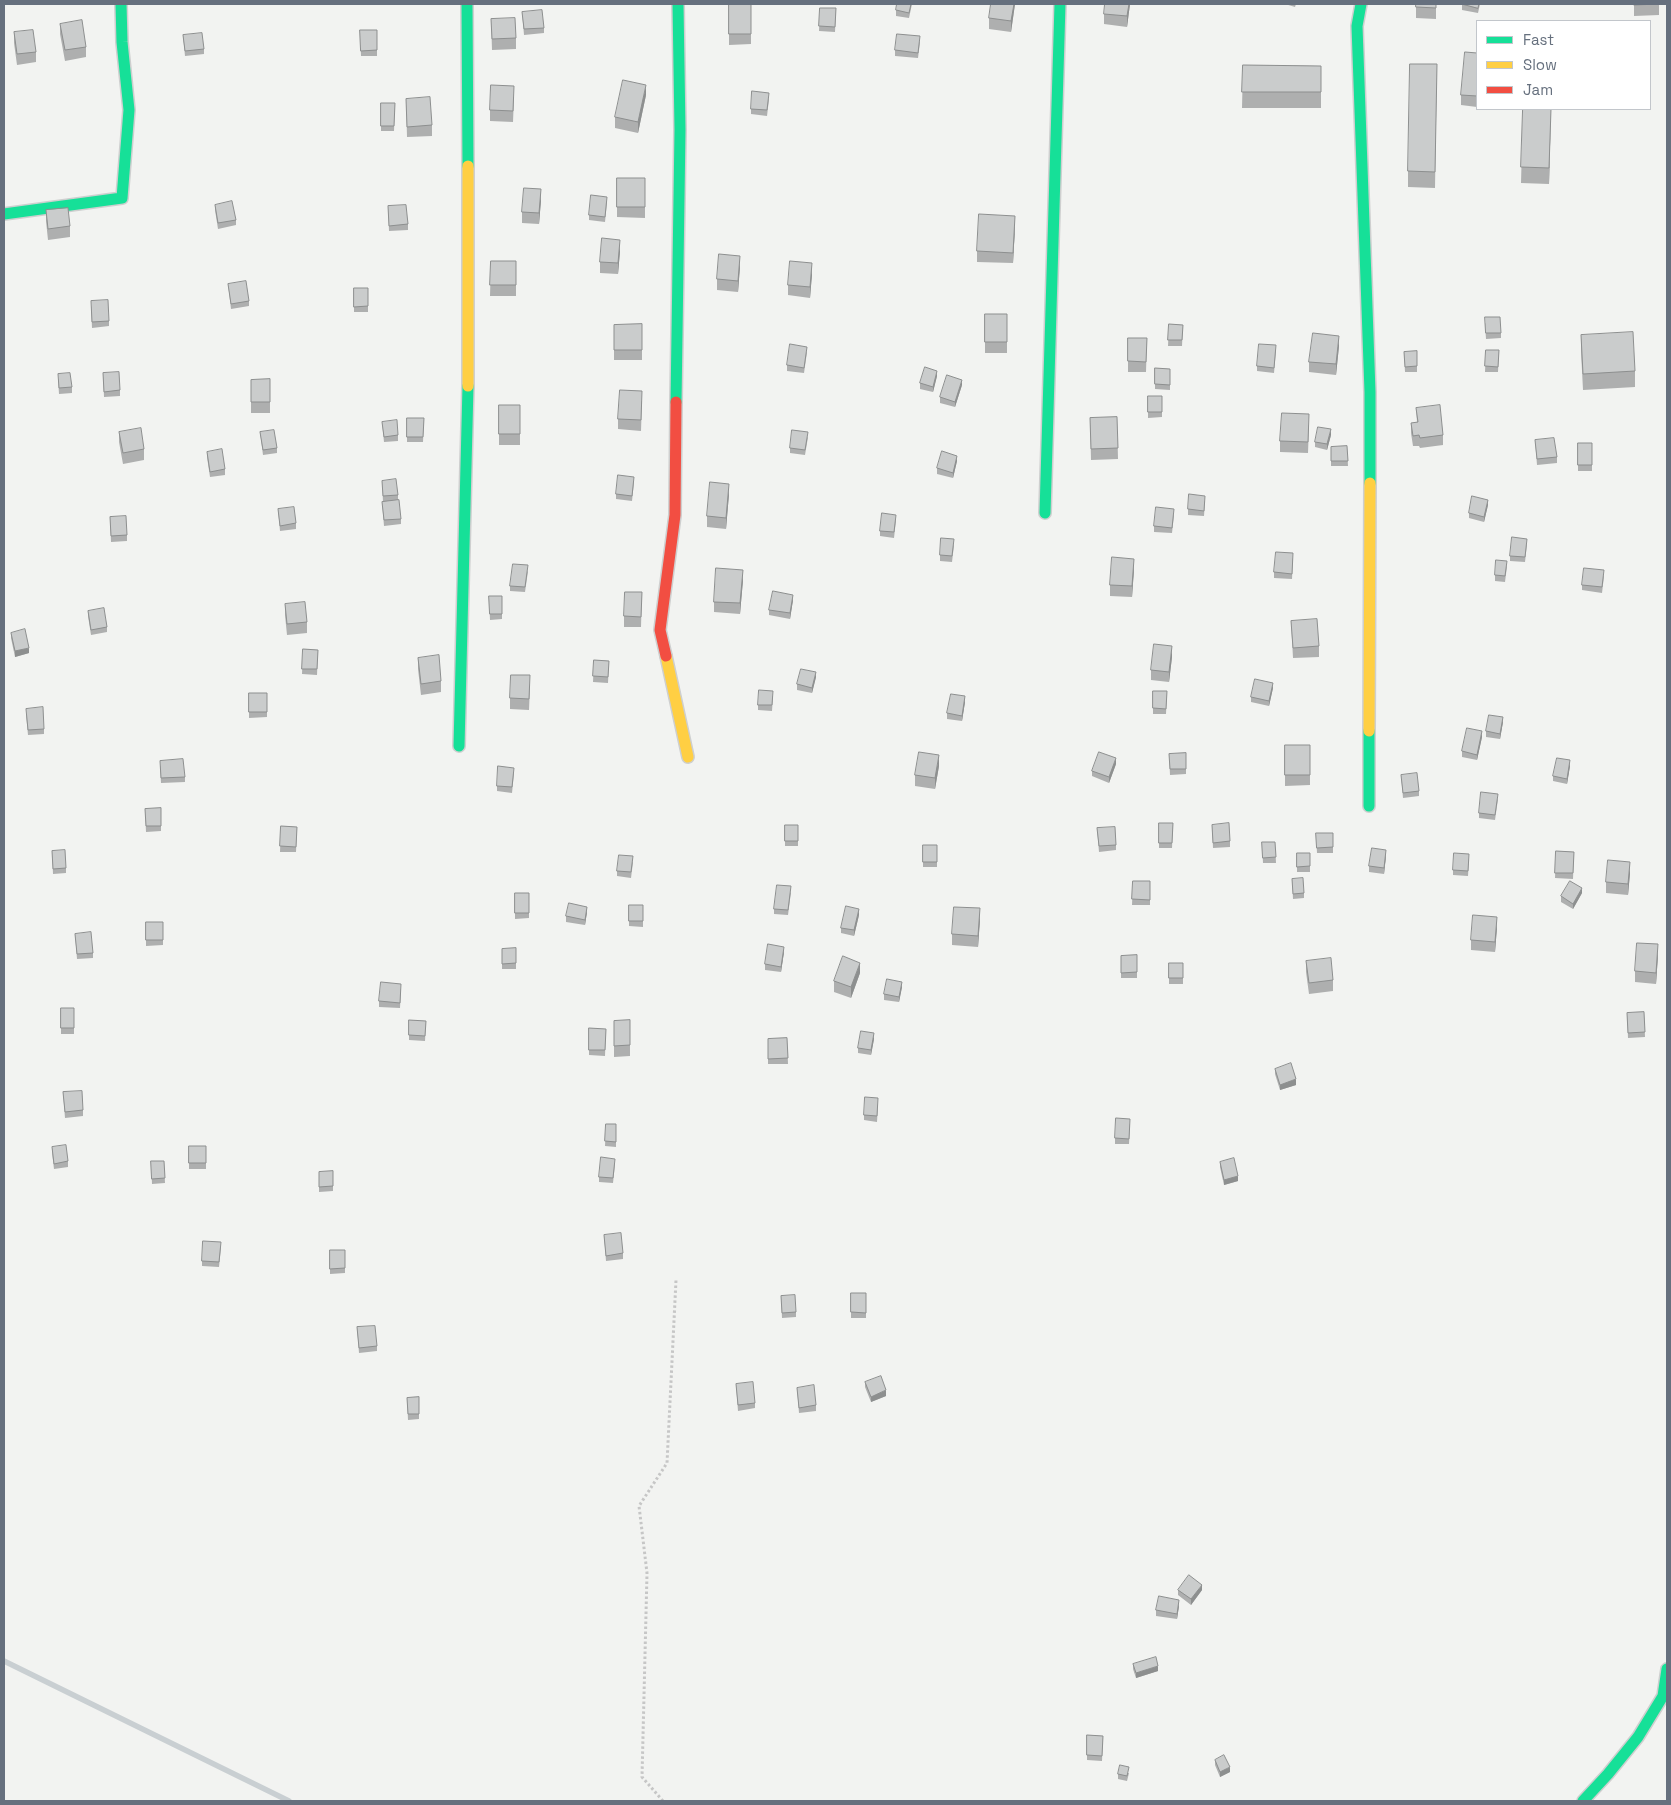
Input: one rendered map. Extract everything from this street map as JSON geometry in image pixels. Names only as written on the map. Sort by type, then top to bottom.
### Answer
[{"type":"street","points":[[4,214],[122,198],[129,110],[122,45],[121,4]]},
{"type":"street","points":[[459,746],[469,354],[467,4]]},
{"type":"street","points":[[678,4],[680,130],[675,515],[660,630],[688,757]]},
{"type":"street","points":[[1046,513],[1060,4]]},
{"type":"street","points":[[1362,4],[1357,26],[1370,392],[1370,806]]},
{"type":"street","points":[[1583,1801],[1638,1738],[1663,1696],[1667,1669]]},
{"type":"path","points":[[663,1801],[642,1777],[647,1573],[639,1506],[667,1463],[676,1280]]},
{"type":"building","points":[[729,4],[751,4],[751,34],[729,34]]},
{"type":"building","points":[[897,4],[911,4],[909,13],[896,10]]},
{"type":"building","points":[[991,4],[1014,4],[1011,21],[989,18]]},
{"type":"building","points":[[1105,4],[1129,4],[1127,16],[1104,14]]},
{"type":"building","points":[[1416,4],[1436,4],[1436,8],[1416,7]]},
{"type":"building","points":[[1462,4],[1479,4],[1478,8]]},
{"type":"building","points":[[820,8],[836,8],[835,27],[819,26]]},
{"type":"building","points":[[542,10],[544,28],[524,29],[522,12]]},
{"type":"building","points":[[515,18],[516,38],[492,39],[491,19]]},
{"type":"building","points":[[82,20],[86,47],[65,50],[60,24]]},
{"type":"building","points":[[33,30],[36,52],[17,54],[14,32]]},
{"type":"building","points":[[360,30],[377,30],[377,50],[361,51]]},
{"type":"building","points":[[202,33],[204,49],[185,51],[183,35]]},
{"type":"building","points":[[897,34],[920,36],[918,53],[895,50]]},
{"type":"building","points":[[1465,52],[1476,53],[1476,96],[1461,95]]},
{"type":"building","points":[[1410,64],[1437,64],[1435,172],[1408,171]]},
{"type":"building","points":[[1243,65],[1321,66],[1321,92],[1242,92]]},
{"type":"building","points":[[623,80],[646,85],[638,122],[615,117]]},
{"type":"building","points":[[491,85],[514,86],[513,111],[490,110]]},
{"type":"building","points":[[752,91],[769,93],[767,110],[751,109]]},
{"type":"building","points":[[430,97],[432,125],[407,127],[406,99]]},
{"type":"building","points":[[381,103],[395,103],[394,126],[381,126]]},
{"type":"building","points":[[1523,110],[1551,110],[1549,168],[1521,167]]},
{"type":"building","points":[[617,178],[645,178],[645,207],[617,207]]},
{"type":"building","points":[[524,188],[541,189],[539,213],[522,212]]},
{"type":"building","points":[[591,195],[607,197],[605,217],[589,215]]},
{"type":"building","points":[[232,201],[236,220],[218,223],[215,205]]},
{"type":"building","points":[[406,205],[408,224],[389,226],[388,206]]},
{"type":"building","points":[[68,208],[70,226],[48,229],[46,210]]},
{"type":"building","points":[[979,214],[1015,216],[1013,253],[977,251]]},
{"type":"building","points":[[602,238],[620,240],[618,263],[600,262]]},
{"type":"building","points":[[719,254],[740,256],[738,281],[717,279]]},
{"type":"building","points":[[491,261],[516,261],[516,285],[490,285]]},
{"type":"building","points":[[790,261],[812,263],[810,287],[788,285]]},
{"type":"building","points":[[246,281],[249,301],[231,304],[228,284]]},
{"type":"building","points":[[354,288],[368,288],[368,306],[354,307]]},
{"type":"building","points":[[108,300],[109,321],[92,322],[91,301]]},
{"type":"building","points":[[985,314],[1007,314],[1007,342],[985,342]]},
{"type":"building","points":[[1485,317],[1500,317],[1501,333],[1486,333]]},
{"type":"building","points":[[642,324],[642,350],[614,350],[614,325]]},
{"type":"building","points":[[1169,324],[1183,325],[1182,340],[1168,340]]},
{"type":"building","points":[[1633,332],[1635,371],[1583,374],[1581,335]]},
{"type":"building","points":[[1313,333],[1339,336],[1336,364],[1309,362]]},
{"type":"building","points":[[1128,338],[1147,338],[1146,362],[1128,361]]},
{"type":"building","points":[[790,344],[807,347],[804,368],[787,365]]},
{"type":"building","points":[[1259,344],[1276,345],[1274,368],[1257,366]]},
{"type":"building","points":[[1486,350],[1499,350],[1498,367],[1485,366]]},
{"type":"building","points":[[1417,351],[1417,366],[1405,367],[1404,352]]},
{"type":"building","points":[[925,367],[937,371],[933,387],[920,383]]},
{"type":"building","points":[[1155,368],[1170,369],[1170,385],[1155,384]]},
{"type":"building","points":[[119,372],[120,390],[104,392],[103,373]]},
{"type":"building","points":[[70,373],[72,387],[59,388],[58,374]]},
{"type":"building","points":[[947,375],[962,380],[955,402],[940,397]]},
{"type":"building","points":[[270,379],[270,402],[251,402],[251,380]]},
{"type":"building","points":[[620,390],[642,391],[641,420],[618,419]]},
{"type":"building","points":[[1148,396],[1162,396],[1162,412],[1148,412]]},
{"type":"building","points":[[499,405],[520,405],[520,434],[499,434]]},
{"type":"building","points":[[1440,405],[1443,435],[1420,438],[1419,435],[1413,436],[1411,423],[1418,422],[1416,408]]},
{"type":"building","points":[[1282,413],[1309,414],[1308,442],[1280,441]]},
{"type":"building","points":[[1117,417],[1118,448],[1091,449],[1090,418]]},
{"type":"building","points":[[407,418],[424,418],[423,437],[407,437]]},
{"type":"building","points":[[397,420],[398,435],[384,437],[382,422]]},
{"type":"building","points":[[1318,427],[1331,429],[1327,444],[1315,442]]},
{"type":"building","points":[[141,428],[144,449],[123,453],[119,432]]},
{"type":"building","points":[[274,430],[277,448],[263,450],[260,432]]},
{"type":"building","points":[[792,430],[808,432],[805,450],[790,448]]},
{"type":"building","points":[[1554,438],[1557,457],[1537,459],[1535,440]]},
{"type":"building","points":[[1578,443],[1592,443],[1592,465],[1578,465]]},
{"type":"building","points":[[1347,446],[1348,461],[1331,461],[1331,447]]},
{"type":"building","points":[[222,449],[225,469],[210,472],[207,452]]},
{"type":"building","points":[[942,451],[957,456],[953,473],[937,468]]},
{"type":"building","points":[[618,475],[634,477],[632,496],[616,494]]},
{"type":"building","points":[[396,479],[398,495],[383,496],[382,481]]},
{"type":"building","points":[[710,482],[729,484],[726,518],[707,516]]},
{"type":"building","points":[[1189,494],[1205,496],[1204,511],[1188,509]]},
{"type":"building","points":[[1472,496],[1488,500],[1484,517],[1469,513]]},
{"type":"building","points":[[399,500],[401,519],[384,520],[382,502]]},
{"type":"building","points":[[294,507],[296,523],[280,526],[278,509]]},
{"type":"building","points":[[1156,507],[1174,509],[1172,528],[1154,526]]},
{"type":"building","points":[[882,513],[896,515],[894,532],[880,531]]},
{"type":"building","points":[[126,516],[127,535],[111,536],[110,517]]},
{"type":"building","points":[[1512,537],[1527,539],[1525,557],[1510,556]]},
{"type":"building","points":[[941,538],[954,539],[952,556],[940,555]]},
{"type":"building","points":[[1276,552],[1293,553],[1292,574],[1274,572]]},
{"type":"building","points":[[1112,557],[1134,559],[1132,586],[1110,585]]},
{"type":"building","points":[[1496,560],[1507,561],[1505,576],[1495,575]]},
{"type":"building","points":[[513,564],[528,565],[525,587],[510,586]]},
{"type":"building","points":[[716,568],[743,570],[740,603],[714,602]]},
{"type":"building","points":[[1584,568],[1604,570],[1602,587],[1582,585]]},
{"type":"building","points":[[773,591],[793,595],[790,613],[769,610]]},
{"type":"building","points":[[625,592],[642,592],[641,617],[624,616]]},
{"type":"building","points":[[489,596],[502,596],[502,614],[490,614]]},
{"type":"building","points":[[305,602],[307,622],[287,624],[285,604]]},
{"type":"building","points":[[104,608],[107,627],[91,630],[88,611]]},
{"type":"building","points":[[1317,619],[1319,646],[1293,648],[1291,621]]},
{"type":"building","points":[[25,629],[29,648],[15,651],[11,633]]},
{"type":"building","points":[[1154,644],[1172,646],[1169,672],[1151,670]]},
{"type":"building","points":[[303,649],[318,650],[317,669],[302,669]]},
{"type":"building","points":[[439,655],[441,681],[421,684],[418,658]]},
{"type":"building","points":[[594,660],[609,661],[608,677],[593,676]]},
{"type":"building","points":[[801,669],[816,672],[812,688],[797,684]]},
{"type":"building","points":[[511,675],[530,675],[529,699],[510,698]]},
{"type":"building","points":[[1255,679],[1273,683],[1269,701],[1251,697]]},
{"type":"building","points":[[759,690],[773,691],[772,705],[758,705]]},
{"type":"building","points":[[1153,691],[1167,691],[1166,709],[1153,708]]},
{"type":"building","points":[[249,693],[267,693],[267,712],[249,712]]},
{"type":"building","points":[[951,694],[965,696],[962,716],[947,713]]},
{"type":"building","points":[[43,707],[44,729],[28,730],[26,709]]},
{"type":"building","points":[[1489,715],[1503,717],[1500,734],[1486,731]]},
{"type":"building","points":[[1467,728],[1482,731],[1477,755],[1462,751]]},
{"type":"building","points":[[1285,745],[1310,745],[1310,775],[1285,775]]},
{"type":"building","points":[[919,752],[939,755],[935,778],[915,775]]},
{"type":"building","points":[[1099,752],[1116,758],[1109,777],[1092,771]]},
{"type":"building","points":[[1186,753],[1186,769],[1170,769],[1169,754]]},
{"type":"building","points":[[1557,758],[1570,760],[1567,779],[1553,776]]},
{"type":"building","points":[[183,759],[185,777],[161,778],[160,761]]},
{"type":"building","points":[[498,766],[514,768],[512,787],[497,786]]},
{"type":"building","points":[[1417,773],[1419,791],[1403,793],[1401,775]]},
{"type":"building","points":[[1481,792],[1498,794],[1495,815],[1479,813]]},
{"type":"building","points":[[161,808],[161,826],[146,826],[145,809]]},
{"type":"building","points":[[1159,823],[1173,823],[1172,843],[1159,843]]},
{"type":"building","points":[[1229,823],[1230,841],[1213,843],[1212,825]]},
{"type":"building","points":[[785,825],[798,825],[798,841],[785,841]]},
{"type":"building","points":[[281,826],[297,827],[296,847],[280,846]]},
{"type":"building","points":[[1115,827],[1116,845],[1099,846],[1097,828]]},
{"type":"building","points":[[1316,833],[1333,833],[1333,847],[1317,848]]},
{"type":"building","points":[[1262,842],[1275,842],[1276,857],[1263,858]]},
{"type":"building","points":[[923,845],[937,845],[937,862],[923,862]]},
{"type":"building","points":[[1372,848],[1386,850],[1384,868],[1369,866]]},
{"type":"building","points":[[65,850],[66,868],[53,869],[52,851]]},
{"type":"building","points":[[1556,851],[1574,852],[1573,873],[1555,873]]},
{"type":"building","points":[[1297,853],[1310,853],[1310,866],[1297,867]]},
{"type":"building","points":[[1454,853],[1469,854],[1468,871],[1453,870]]},
{"type":"building","points":[[619,855],[633,856],[631,872],[617,871]]},
{"type":"building","points":[[1608,860],[1630,862],[1628,884],[1606,882]]},
{"type":"building","points":[[1303,878],[1304,893],[1293,894],[1292,879]]},
{"type":"building","points":[[1133,881],[1150,881],[1150,900],[1132,899]]},
{"type":"building","points":[[1570,881],[1582,888],[1573,904],[1561,896]]},
{"type":"building","points":[[777,885],[791,886],[788,910],[774,909]]},
{"type":"building","points":[[515,893],[529,893],[529,913],[515,913]]},
{"type":"building","points":[[569,903],[587,907],[585,920],[566,916]]},
{"type":"building","points":[[629,905],[643,905],[643,921],[629,921]]},
{"type":"building","points":[[846,906],[859,909],[854,930],[841,928]]},
{"type":"building","points":[[954,907],[980,908],[978,936],[952,934]]},
{"type":"building","points":[[1473,915],[1497,917],[1495,942],[1471,940]]},
{"type":"building","points":[[146,922],[163,922],[163,940],[146,940]]},
{"type":"building","points":[[91,932],[93,953],[77,954],[75,934]]},
{"type":"building","points":[[1637,943],[1658,944],[1656,973],[1635,971]]},
{"type":"building","points":[[768,944],[784,947],[781,967],[765,964]]},
{"type":"building","points":[[516,948],[516,963],[502,964],[502,949]]},
{"type":"building","points":[[1137,955],[1137,972],[1121,973],[1121,956]]},
{"type":"building","points":[[843,956],[860,963],[851,987],[834,981]]},
{"type":"building","points":[[1331,958],[1333,980],[1309,983],[1306,961]]},
{"type":"building","points":[[1169,963],[1183,963],[1183,978],[1169,978]]},
{"type":"building","points":[[887,979],[902,982],[899,997],[884,994]]},
{"type":"building","points":[[381,982],[401,984],[400,1003],[379,1001]]},
{"type":"building","points":[[61,1008],[74,1008],[74,1028],[61,1028]]},
{"type":"building","points":[[1644,1012],[1645,1032],[1628,1033],[1627,1013]]},
{"type":"building","points":[[409,1020],[426,1021],[425,1036],[409,1035]]},
{"type":"building","points":[[630,1020],[630,1045],[614,1046],[614,1021]]},
{"type":"building","points":[[589,1028],[606,1029],[605,1050],[589,1050]]},
{"type":"building","points":[[861,1031],[874,1033],[871,1050],[858,1048]]},
{"type":"building","points":[[787,1038],[788,1058],[768,1059],[768,1039]]},
{"type":"building","points":[[1291,1063],[1296,1079],[1280,1085],[1275,1069]]},
{"type":"building","points":[[82,1091],[83,1110],[65,1112],[63,1092]]},
{"type":"building","points":[[865,1097],[878,1098],[877,1116],[864,1115]]},
{"type":"building","points":[[1116,1118],[1130,1119],[1129,1139],[1115,1138]]},
{"type":"building","points":[[606,1124],[616,1124],[616,1142],[605,1141]]},
{"type":"building","points":[[66,1145],[68,1161],[54,1164],[52,1147]]},
{"type":"building","points":[[189,1146],[206,1146],[206,1163],[189,1163]]},
{"type":"building","points":[[601,1157],[615,1159],[613,1178],[599,1177]]},
{"type":"building","points":[[1234,1158],[1238,1176],[1224,1180],[1220,1162]]},
{"type":"building","points":[[151,1161],[164,1161],[165,1178],[152,1179]]},
{"type":"building","points":[[333,1171],[333,1186],[319,1187],[319,1172]]},
{"type":"building","points":[[621,1233],[623,1253],[606,1256],[604,1235]]},
{"type":"building","points":[[203,1241],[221,1242],[219,1262],[202,1261]]},
{"type":"building","points":[[330,1250],[345,1250],[345,1268],[330,1269]]},
{"type":"building","points":[[851,1293],[866,1293],[866,1313],[851,1312]]},
{"type":"building","points":[[795,1295],[796,1312],[782,1313],[781,1296]]},
{"type":"building","points":[[375,1326],[377,1346],[359,1348],[357,1327]]},
{"type":"building","points":[[881,1376],[886,1390],[871,1397],[865,1382]]},
{"type":"building","points":[[753,1382],[755,1403],[738,1405],[736,1384]]},
{"type":"building","points":[[814,1385],[816,1405],[799,1408],[797,1388]]},
{"type":"building","points":[[419,1397],[419,1414],[408,1414],[407,1398]]},
{"type":"building","points":[[1189,1575],[1202,1585],[1191,1599],[1178,1590]]},
{"type":"building","points":[[1159,1596],[1179,1600],[1177,1614],[1156,1610]]},
{"type":"building","points":[[1156,1657],[1158,1666],[1136,1673],[1133,1664]]},
{"type":"building","points":[[1087,1735],[1103,1736],[1102,1756],[1087,1755]]},
{"type":"building","points":[[1224,1755],[1230,1767],[1220,1772],[1215,1760]]},
{"type":"building","points":[[1120,1765],[1129,1767],[1127,1776],[1118,1774]]},
{"type":"waterway","points":[[4,1661],[289,1801]]},
{"type":"traffic: fast","points":[[4,214],[122,198],[129,110],[122,42],[121,4]]},
{"type":"traffic: fast","points":[[467,4],[468,166]]},
{"type":"traffic: fast","points":[[676,402],[680,130],[678,4]]},
{"type":"traffic: fast","points":[[1045,513],[1060,4]]},
{"type":"traffic: fast","points":[[1361,4],[1357,26],[1370,392],[1370,483]]},
{"type":"traffic: fast","points":[[459,746],[468,386]]},
{"type":"traffic: fast","points":[[1369,731],[1369,806]]},
{"type":"traffic: fast","points":[[1583,1801],[1638,1737],[1663,1696],[1667,1669]]},
{"type":"traffic: slow","points":[[468,166],[468,386]]},
{"type":"traffic: slow","points":[[1369,731],[1370,483]]},
{"type":"traffic: slow","points":[[666,656],[688,757]]},
{"type":"traffic: jam","points":[[666,656],[660,630],[675,515],[676,402]]}]
